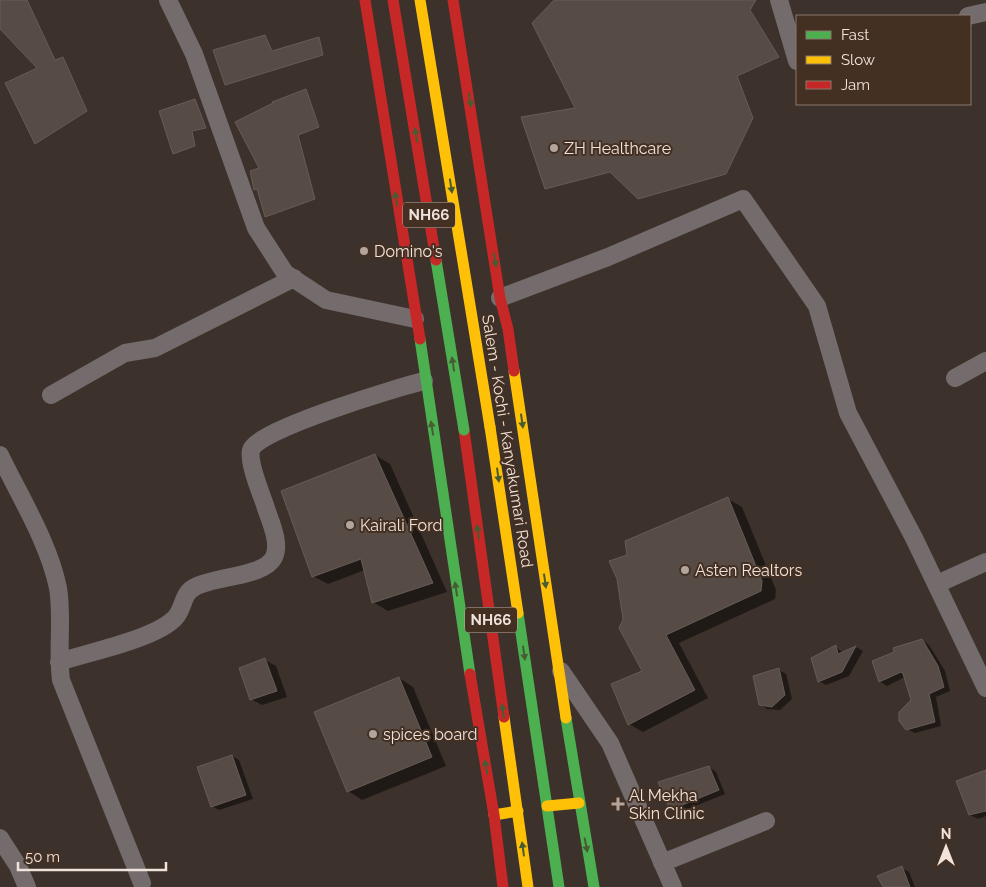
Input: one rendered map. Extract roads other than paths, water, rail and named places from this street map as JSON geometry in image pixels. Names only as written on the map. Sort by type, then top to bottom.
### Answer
[{"type":"main road","points":[[364,0],[415,319],[421,346],[424,380],[460,619],[494,815],[503,887]]},
{"type":"main road","points":[[385,0],[399,0]]},
{"type":"main road","name":"NH66","points":[[394,0],[464,430],[528,887]]},
{"type":"main road","name":"Salem - Kochi - Kanyakumari Road","points":[[420,0],[490,427],[559,887]]},
{"type":"main road","name":"Salem - Kochi - Kanyakumari Road","points":[[453,0],[465,66],[500,298],[508,329],[558,667],[594,887]]},
{"type":"main road","points":[[377,78],[397,65],[445,61],[465,66]]},
{"type":"main road","points":[[547,806],[579,803]]},
{"type":"main road","points":[[494,815],[518,811]]},
{"type":"street","points":[[168,0],[194,54],[256,228],[285,273],[326,300],[415,319]]},
{"type":"street","points":[[779,0],[796,58]]},
{"type":"street","points":[[971,15],[986,12]]},
{"type":"street","points":[[500,298],[608,257],[743,199],[817,306],[848,413],[937,584],[986,688]]},
{"type":"street","points":[[51,396],[126,353],[155,348],[294,278]]},
{"type":"street","points":[[955,378],[986,361]]},
{"type":"street","points":[[59,662],[154,632],[176,617],[183,599],[194,587],[267,566],[275,555],[275,538],[255,477],[250,452],[254,444],[309,418],[376,394],[424,380]]},
{"type":"street","points":[[0,456],[52,564],[58,591],[61,680],[142,883]]},
{"type":"street","points":[[937,584],[986,562]]},
{"type":"street","points":[[558,667],[610,743],[673,887]]},
{"type":"street","points":[[662,863],[766,821]]},
{"type":"street","points":[[0,838],[18,866],[28,887]]},
{"type":"place","name":"ZH Healthcare","points":[[554,148]]},
{"type":"place","name":"Domino's","points":[[364,251]]},
{"type":"place","name":"Kairali Ford","points":[[350,525]]},
{"type":"place","name":"Asten Realtors","points":[[685,570]]},
{"type":"place","name":"spices board","points":[[373,734]]},
{"type":"place","name":"Al Mekha Skin Clinic","points":[[618,804]]}]
